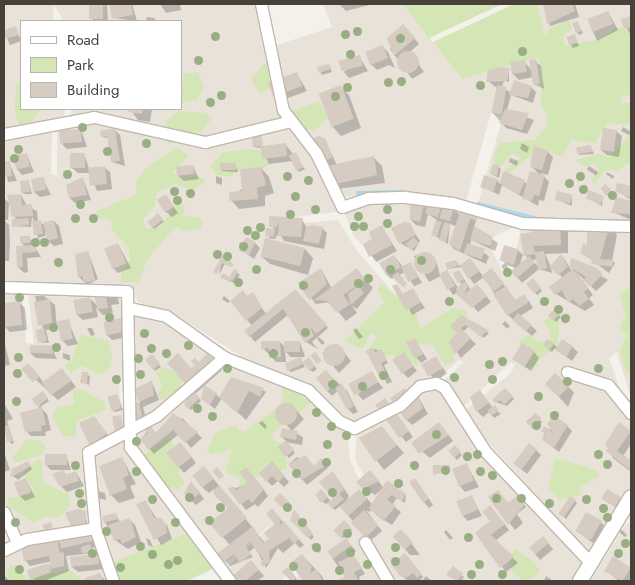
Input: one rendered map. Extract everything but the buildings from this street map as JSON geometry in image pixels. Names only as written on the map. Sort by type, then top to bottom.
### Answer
[{"type":"street","points":[[262,4],[278,92],[290,121],[316,153],[342,207],[368,198],[405,197],[453,203],[522,223],[631,226]]},
{"type":"street","points":[[4,134],[94,117],[206,142],[290,121]]},
{"type":"street","points":[[4,287],[127,291],[130,308],[126,434],[137,459],[189,520],[230,581]]},
{"type":"street","points":[[130,308],[166,316],[224,356],[308,390],[339,421],[354,428],[400,406],[420,386],[436,383],[444,387],[471,434],[591,563]]},
{"type":"street","points":[[113,581],[95,528],[85,456],[126,434],[174,402],[224,356]]},
{"type":"street","points":[[567,372],[608,385],[631,413]]},
{"type":"street","points":[[580,581],[631,497]]},
{"type":"street","points":[[4,512],[17,542]]},
{"type":"street","points":[[4,550],[17,542],[95,528]]},
{"type":"street","points":[[365,542],[388,581]]},
{"type":"shaded area","points":[[4,4],[255,4],[282,119],[206,138],[71,116],[71,110],[182,110],[182,20],[63,20],[54,5],[53,20],[20,20],[20,110],[64,110],[65,118],[4,131]]},
{"type":"shaded area","points":[[323,4],[403,4],[462,79],[525,60],[545,35],[538,4],[631,4],[631,221],[538,219],[478,204],[503,116],[491,113],[466,201],[384,191],[346,197],[287,106],[274,46],[332,27]]},
{"type":"shaded area","points":[[98,122],[208,145],[291,127],[316,158],[337,212],[276,219],[278,225],[338,220],[357,251],[396,295],[399,286],[353,235],[344,211],[386,201],[453,208],[507,223],[514,227],[493,237],[490,246],[503,273],[512,272],[521,227],[631,231],[631,399],[617,352],[609,358],[619,387],[610,394],[631,418],[631,493],[589,554],[462,413],[511,373],[515,365],[511,362],[460,410],[442,382],[464,362],[459,360],[436,381],[352,424],[317,389],[258,367],[178,316],[138,302],[130,287],[4,283],[4,138],[52,129],[51,174],[57,176],[57,128]]},
{"type":"shaded area","points":[[4,292],[22,293],[26,343],[34,344],[28,293],[124,293],[126,331],[119,392],[126,427],[86,451],[92,526],[18,538],[15,534],[4,499]]},
{"type":"shaded area","points":[[133,313],[161,317],[220,356],[139,425],[128,395]]},
{"type":"shaded area","points":[[229,362],[307,393],[347,430],[350,460],[361,484],[366,480],[355,459],[357,430],[429,387],[442,390],[471,441],[583,561],[576,581],[292,581],[306,570],[302,564],[280,581],[234,581],[227,567],[278,519],[225,563],[154,477],[130,437]]},
{"type":"shaded area","points":[[123,441],[191,532],[116,581],[100,527],[91,453]]},
{"type":"shaded area","points":[[627,523],[631,524],[631,581],[590,581]]},
{"type":"shaded area","points":[[93,530],[109,581],[4,581],[4,553],[16,546]]},
{"type":"green space","points":[[403,4],[502,4],[429,38]]},
{"type":"green space","points":[[514,4],[538,4],[545,35],[550,28],[569,21],[572,29],[563,36],[565,46],[601,39],[616,27],[631,30],[631,95],[621,96],[622,103],[631,103],[631,125],[607,123],[595,143],[572,140],[562,157],[536,147],[547,157],[531,156],[501,179],[502,172],[521,158],[512,153],[498,170],[493,160],[499,143],[535,140],[547,126],[547,113],[540,105],[543,80],[538,57],[462,79],[433,42]]},
{"type":"green space","points":[[267,61],[280,62],[283,77],[260,94],[251,79]]},
{"type":"green space","points":[[198,72],[204,88],[197,100],[182,103],[183,74]]},
{"type":"green space","points":[[20,82],[20,110],[39,110],[29,125],[20,129],[15,111],[16,84]]},
{"type":"green space","points":[[319,102],[329,117],[314,131],[303,129],[290,112]]},
{"type":"green space","points":[[178,111],[205,113],[212,118],[203,130],[170,144],[165,140],[167,121]]},
{"type":"green space","points":[[631,125],[631,162],[616,171],[606,170],[593,185],[592,178],[599,169],[594,163],[584,167],[576,160],[597,154],[609,157],[627,138]]},
{"type":"green space","points":[[177,148],[189,156],[173,172],[180,178],[197,176],[206,180],[193,190],[176,184],[157,192],[155,205],[143,219],[146,229],[160,227],[179,201],[185,206],[183,215],[203,219],[201,228],[184,232],[176,226],[146,261],[139,282],[122,282],[121,273],[130,260],[129,248],[113,231],[111,220],[97,218],[96,211],[136,195],[137,180],[147,167]]},
{"type":"green space","points":[[252,149],[265,153],[270,164],[262,169],[246,167],[229,177],[217,175],[210,166],[223,152]]},
{"type":"green space","points":[[381,284],[416,313],[420,328],[452,309],[467,310],[467,324],[454,337],[454,361],[445,365],[433,345],[420,344],[415,348],[420,357],[417,366],[392,355],[373,357],[365,353],[378,337],[371,332],[363,349],[344,341],[384,303],[378,289]]},
{"type":"green space","points":[[631,286],[631,373],[626,372],[620,350],[627,335],[619,327],[626,316],[619,295]]},
{"type":"green space","points":[[550,315],[559,318],[558,347],[539,359],[537,367],[524,368],[519,341],[530,335],[539,342],[550,340],[550,329],[543,323]]},
{"type":"green space","points":[[80,334],[108,341],[112,355],[109,369],[101,375],[82,366],[71,373],[64,366],[72,361]]},
{"type":"green space","points":[[164,367],[182,376],[180,389],[162,400],[157,395],[162,385],[156,373]]},
{"type":"green space","points":[[283,386],[312,402],[271,434],[275,441],[284,443],[287,469],[253,478],[238,493],[240,479],[225,472],[232,449],[212,455],[207,451],[215,433],[235,425],[243,433],[282,404]]},
{"type":"green space","points":[[78,388],[105,402],[106,410],[76,421],[76,437],[63,436],[52,416],[56,408],[74,404],[73,391]]},
{"type":"green space","points":[[168,438],[183,454],[179,473],[185,484],[177,490],[161,484],[142,456]]},
{"type":"green space","points":[[27,439],[39,440],[46,447],[40,456],[15,463],[12,458]]},
{"type":"green space","points":[[555,458],[599,471],[599,476],[581,487],[580,495],[560,500],[548,488]]},
{"type":"green space","points":[[38,459],[42,462],[43,483],[68,494],[70,505],[58,518],[46,516],[34,523],[6,504],[9,498],[30,495],[34,490],[23,473]]},
{"type":"green space","points":[[191,532],[215,568],[187,581],[116,581],[111,563]]},
{"type":"green space","points":[[516,549],[535,563],[540,571],[534,577],[522,581],[511,569],[510,557]]},
{"type":"green space","points":[[11,564],[28,579],[69,569],[83,581],[11,581],[6,573]]},
{"type":"waterway","points":[[358,193],[403,192]]},
{"type":"waterway","points":[[478,204],[534,218]]}]
